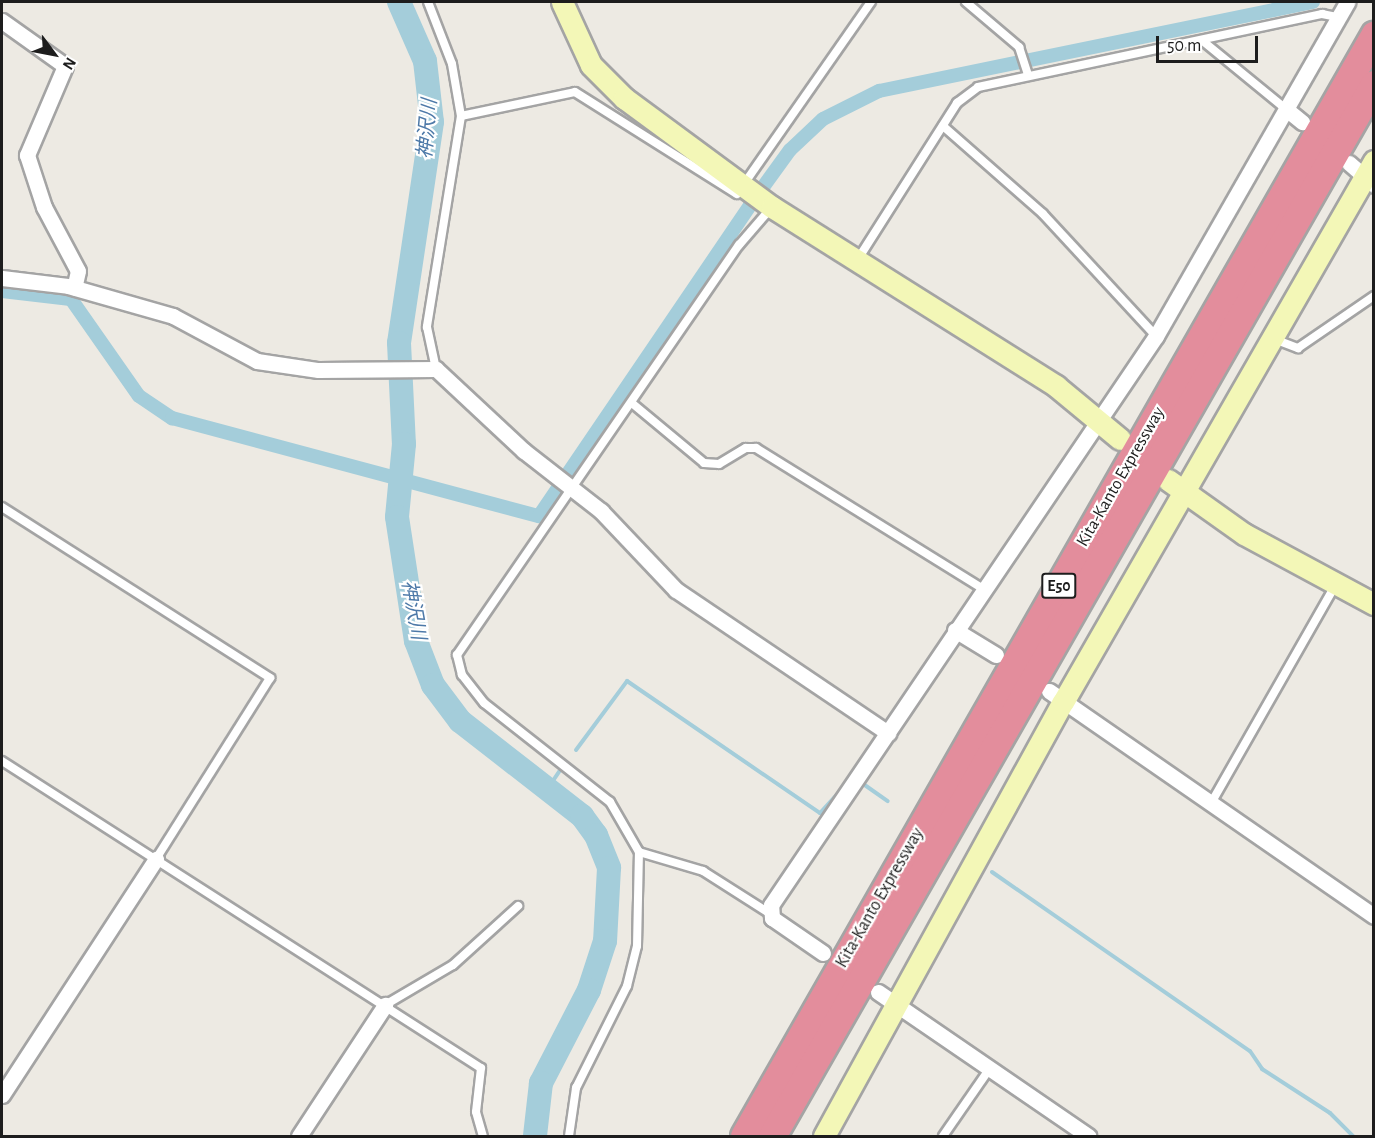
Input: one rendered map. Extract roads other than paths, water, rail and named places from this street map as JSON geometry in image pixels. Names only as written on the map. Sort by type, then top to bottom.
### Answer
[{"type":"highway","name":"Kita-Kanto Expressway","points":[[744,1137],[1374,35]]},
{"type":"highway","name":"Kita-Kanto Expressway","points":[[772,1137],[1374,84]]},
{"type":"street","points":[[562,2],[599,76],[758,196],[1056,386],[1120,439]]},
{"type":"street","points":[[823,953],[769,913],[955,630],[1156,336],[1347,2]]},
{"type":"street","points":[[2,21],[65,66],[27,155],[44,207],[78,272],[74,288]]},
{"type":"street","points":[[1286,109],[1302,122]]},
{"type":"street","points":[[824,1137],[897,1005],[1056,697],[1177,485],[1270,337],[1365,171]]},
{"type":"street","points":[[2,278],[74,288],[173,316],[257,361],[318,370],[430,368],[567,485],[601,511],[676,590],[888,733]]},
{"type":"street","points":[[1177,485],[1244,534],[1374,604]]},
{"type":"street","points":[[955,630],[996,655]]},
{"type":"street","points":[[1056,697],[1374,916]]},
{"type":"street","points":[[2,1095],[156,859]]},
{"type":"street","points":[[878,992],[1088,1137]]},
{"type":"street","points":[[299,1137],[385,1005]]},
{"type":"lane","points":[[428,2],[452,64],[461,116],[428,327],[430,368]]},
{"type":"lane","points":[[569,1137],[576,1088],[627,986],[637,946],[639,852],[610,802],[484,703],[462,675],[456,655],[567,485],[633,404],[739,245],[758,196],[871,2]]},
{"type":"lane","points":[[966,2],[1000,26],[1022,52],[1027,70]]},
{"type":"lane","points":[[857,261],[943,126],[968,92],[1027,70],[1204,42],[1322,14],[1338,18]]},
{"type":"lane","points":[[1204,42],[1286,109]]},
{"type":"lane","points":[[461,116],[575,92],[733,192],[758,196]]},
{"type":"lane","points":[[943,126],[1043,214],[1156,336]]},
{"type":"lane","points":[[1270,337],[1298,348],[1374,296]]},
{"type":"lane","points":[[633,404],[704,463],[719,464],[746,448],[756,448],[983,589]]},
{"type":"lane","points":[[2,507],[270,678],[156,859]]},
{"type":"lane","points":[[1210,805],[1336,584]]},
{"type":"lane","points":[[2,761],[481,1068],[476,1112],[483,1137]]},
{"type":"lane","points":[[639,852],[703,872],[769,913]]},
{"type":"lane","points":[[385,1005],[453,965],[518,906]]},
{"type":"lane","points":[[943,1137],[990,1068]]},
{"type":"waterway","name":"神沢川","points":[[399,2],[425,61],[432,122],[399,343],[404,444],[397,517],[416,641],[433,685],[460,721],[582,816],[596,835],[609,868],[605,941],[589,990],[541,1083],[535,1136]]},
{"type":"waterway","points":[[2,291],[71,299],[139,396],[172,418],[539,516],[750,205],[790,150],[823,119],[879,91],[1313,2]]},
{"type":"waterway","points":[[576,750],[627,681],[820,813],[853,777]]},
{"type":"waterway","points":[[546,791],[560,770]]},
{"type":"waterway","points":[[859,781],[888,801]]},
{"type":"waterway","points":[[992,872],[1250,1051],[1262,1069],[1330,1113],[1353,1136]]}]
